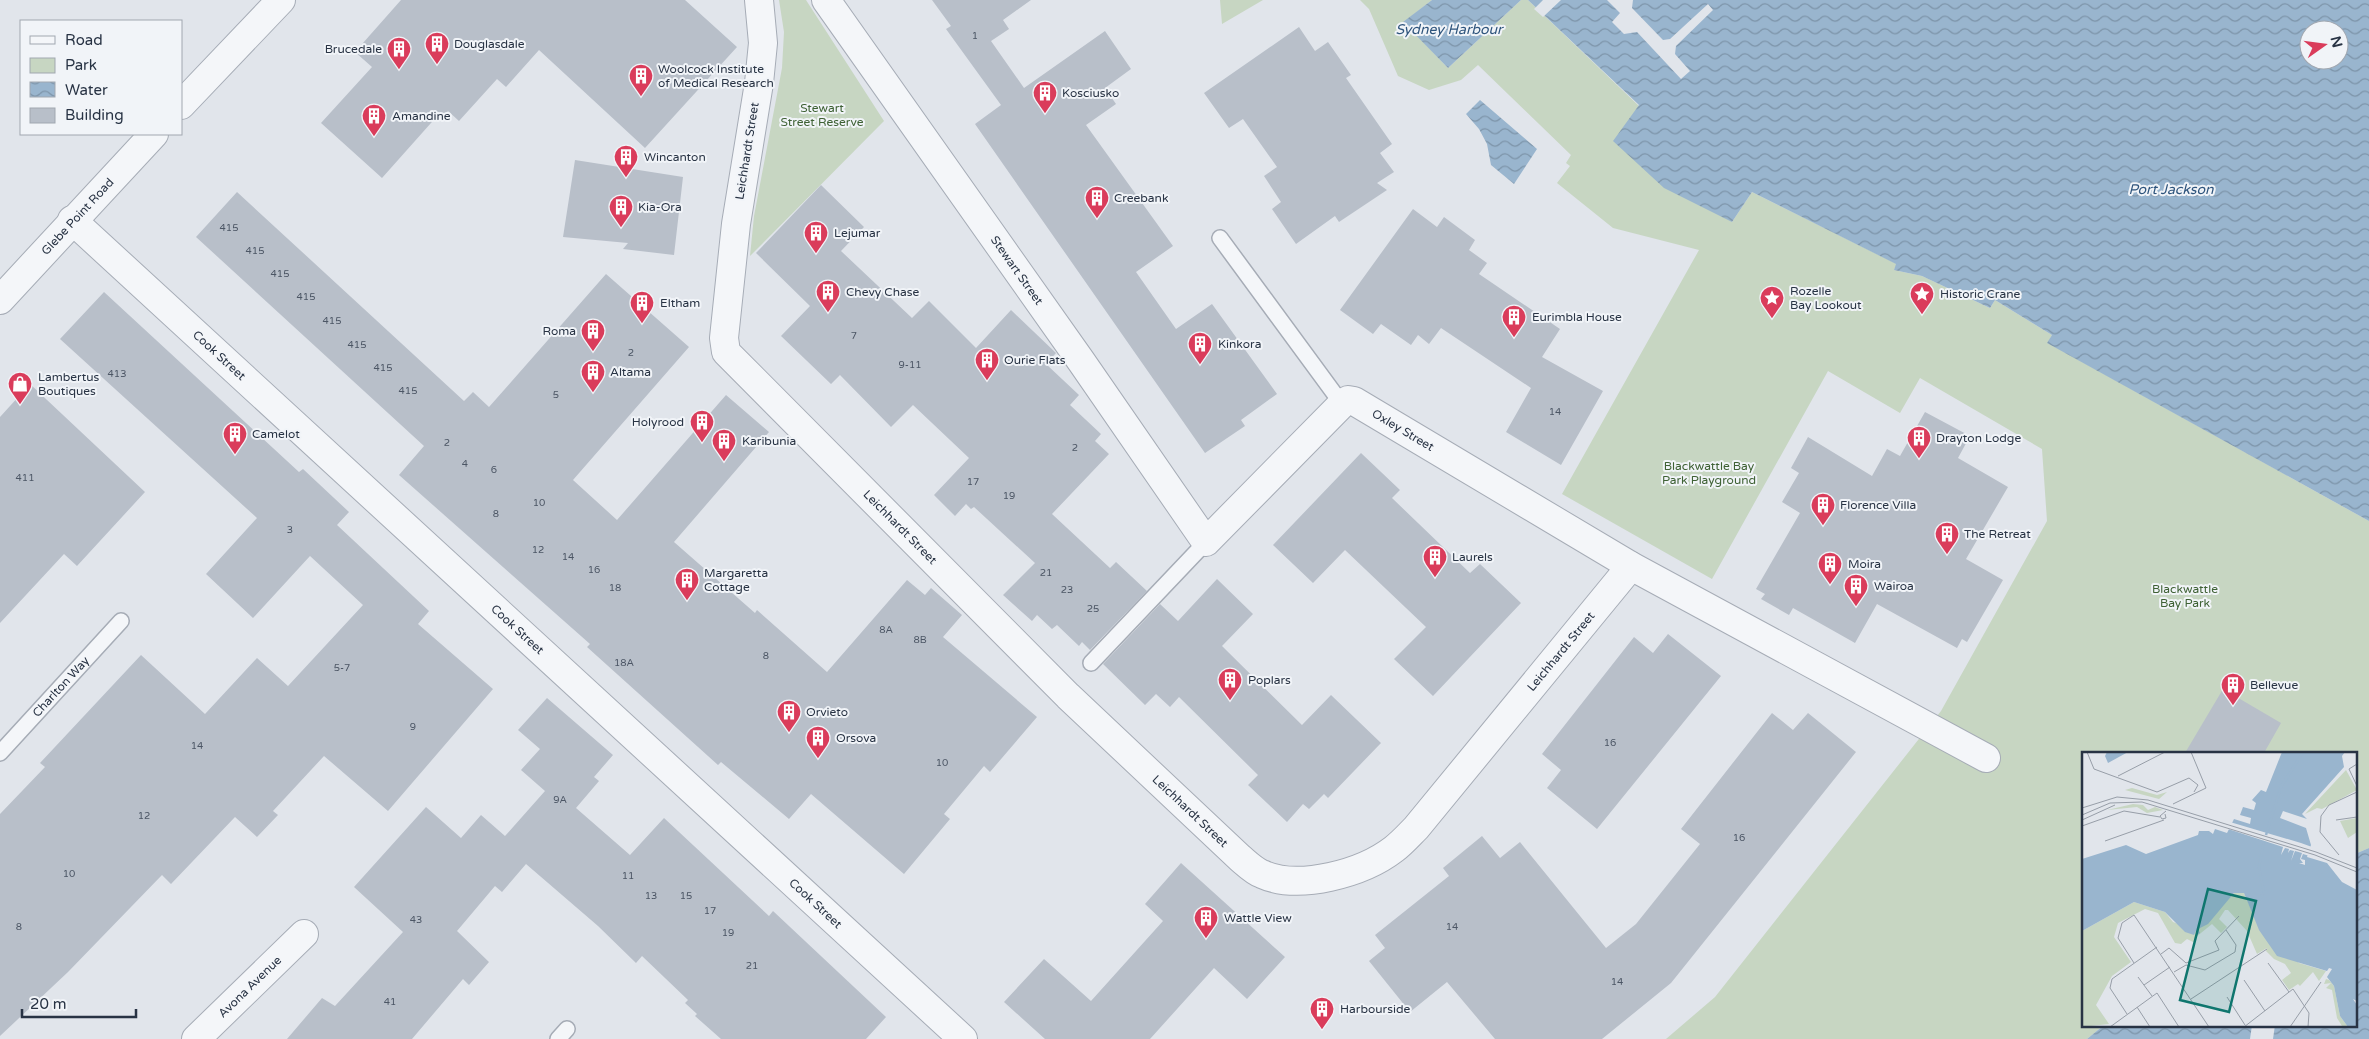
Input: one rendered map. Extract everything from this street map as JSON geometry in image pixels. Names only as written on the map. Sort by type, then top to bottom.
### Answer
[{"type":"street","points":[[182,104],[281,0]]},
{"type":"street","name":"Leichhardt Street","points":[[759,0],[763,42],[759,83],[736,224],[724,338],[726,352],[1068,696],[1240,858],[1261,874],[1282,880],[1322,878],[1360,868],[1393,850],[1416,828],[1631,566]]},
{"type":"street","name":"Stewart Street","points":[[826,0],[1076,353],[1206,542]]},
{"type":"street","name":"Glebe Point Road","points":[[0,300],[72,220],[153,135]]},
{"type":"street","name":"Cook Street","points":[[72,220],[963,1039]]},
{"type":"street","name":"Oxley Street","points":[[1342,404],[1348,400],[1356,402],[1631,566]]},
{"type":"street","points":[[1206,542],[1342,404]]},
{"type":"street","points":[[1631,566],[1986,758]]},
{"type":"street","name":"Avona Avenue","points":[[196,1039],[304,934]]},
{"type":"lane","points":[[1220,238],[1342,404]]},
{"type":"lane","points":[[1091,663],[1206,542]]},
{"type":"lane","name":"Charlton Way","points":[[0,753],[121,621]]},
{"type":"green space","name":"Stewart Street Reserve","points":[[779,0],[806,0],[884,121],[750,256],[754,216],[782,68],[784,32]]},
{"type":"green space","points":[[1220,0],[1263,0],[1222,24]]},
{"type":"green space","name":"Blackwattle Bay Park","points":[[1360,0],[1432,0],[1404,22],[1448,68],[1521,0],[1528,0],[1639,106],[1732,222],[1752,192],[1897,264],[1894,270],[1922,276],[1990,308],[1995,300],[2052,335],[2048,343],[2369,521],[2369,848],[2356,854],[2356,752],[2082,752],[2082,1026],[2103,1026],[2087,1039],[1666,1039],[1715,997],[1941,711],[2047,521],[2042,449],[1920,378],[1900,413],[1828,371],[1712,579],[1562,494],[1699,250],[1613,228],[1557,183],[1570,166],[1566,163],[1571,155],[1478,65],[1461,80],[1429,90],[1398,76],[1369,9]]},
{"type":"water","name":"Sydney Harbour","points":[[1432,0],[1521,0],[1448,68],[1403,22]]},
{"type":"water","name":"Port Jackson","points":[[1528,0],[2369,0],[2369,521],[2047,343],[2052,335],[1995,300],[1990,308],[1922,276],[1894,270],[1896,264],[1752,192],[1732,222],[1664,188],[1613,141],[1639,105]]},
{"type":"water","points":[[1480,100],[1537,149],[1514,184],[1491,165],[1487,144],[1479,129],[1466,114]]},
{"type":"water","points":[[2369,848],[2369,1039],[2087,1039],[2103,1026],[2356,1026],[2356,854]]},
{"type":"pier","points":[[1543,0],[1561,0],[1543,17],[1534,9]]},
{"type":"pier","points":[[1607,0],[1633,0],[1632,8],[1663,40],[1670,39],[1708,4],[1713,10],[1676,46],[1675,54],[1690,71],[1681,79],[1637,32],[1624,34],[1612,22],[1620,13]]},
{"type":"pier","points":[[2252,1026],[2275,1026],[2273,1039],[2250,1039]]},
{"type":"building","points":[[401,0],[685,0],[737,47],[645,148],[539,50],[506,87],[497,79],[459,121],[448,111],[443,117],[439,114],[382,178],[321,123],[372,67],[355,52]]},
{"type":"building","points":[[932,0],[1031,0],[1003,20],[1009,29],[991,41],[1024,88],[1105,31],[1131,69],[1105,88],[1116,104],[1086,125],[1173,246],[1136,272],[1176,329],[1212,304],[1277,394],[1241,420],[1245,426],[1205,453],[975,124],[1001,105],[946,29],[951,26]]},
{"type":"building","points":[[1299,27],[1315,51],[1328,42],[1351,75],[1346,78],[1392,144],[1380,153],[1394,172],[1377,183],[1387,190],[1339,222],[1335,216],[1296,244],[1272,209],[1281,202],[1264,176],[1277,167],[1243,119],[1229,128],[1204,93]]},
{"type":"building","points":[[575,160],[683,177],[674,255],[623,249],[628,243],[563,237]]},
{"type":"building","points":[[821,185],[864,227],[841,251],[912,318],[929,301],[976,348],[1011,310],[1056,353],[1046,364],[1079,395],[1070,405],[1101,434],[1095,441],[1109,454],[1052,514],[1110,568],[1116,562],[1147,591],[1090,650],[1082,642],[1079,646],[1057,625],[1052,629],[1037,615],[1032,621],[1003,595],[1035,563],[974,507],[971,509],[966,504],[955,516],[934,495],[969,458],[913,405],[891,427],[840,375],[831,384],[781,336],[810,306],[756,253]]},
{"type":"building","points":[[237,192],[464,401],[473,392],[489,407],[606,274],[689,347],[573,480],[617,520],[726,395],[769,432],[674,542],[755,613],[757,610],[827,672],[907,580],[925,595],[931,588],[962,615],[943,637],[1037,717],[990,772],[984,766],[944,814],[950,819],[904,874],[811,794],[789,819],[721,762],[718,765],[587,647],[590,644],[399,475],[424,446],[196,237]]},
{"type":"building","points":[[1413,209],[1437,227],[1444,217],[1475,240],[1469,250],[1487,263],[1479,274],[1560,329],[1542,357],[1603,391],[1561,465],[1506,432],[1531,388],[1441,328],[1429,344],[1418,335],[1411,345],[1381,324],[1373,334],[1340,310]]},
{"type":"building","points":[[104,292],[299,472],[303,469],[349,512],[337,525],[429,611],[418,624],[493,689],[388,811],[324,756],[273,811],[278,815],[257,837],[235,817],[171,884],[162,875],[68,972],[0,1036],[0,814],[45,767],[40,763],[141,655],[205,714],[257,658],[288,686],[363,605],[310,556],[253,618],[206,574],[257,518],[60,339]]},
{"type":"building","points":[[30,384],[145,492],[77,566],[64,554],[0,623],[0,417]]},
{"type":"building","points":[[1925,412],[1970,436],[1958,458],[2008,487],[1966,559],[2003,580],[1967,642],[1962,639],[1957,648],[1877,604],[1855,643],[1793,608],[1789,615],[1761,599],[1765,594],[1756,589],[1800,513],[1782,502],[1799,473],[1791,468],[1808,437],[1872,476],[1887,449],[1900,456]]},
{"type":"building","name":"Laurels","points":[[1361,453],[1400,490],[1392,498],[1470,573],[1480,564],[1521,603],[1433,696],[1394,659],[1426,627],[1345,550],[1313,583],[1273,545]]},
{"type":"building","name":"Poplars","points":[[1217,579],[1253,614],[1222,646],[1302,725],[1331,695],[1381,743],[1328,798],[1324,794],[1309,809],[1303,804],[1287,822],[1248,785],[1258,775],[1179,697],[1170,707],[1156,694],[1145,705],[1103,664],[1160,604],[1178,621]]},
{"type":"building","points":[[1668,634],[1721,676],[1597,829],[1547,788],[1561,770],[1542,754],[1634,637],[1653,653]]},
{"type":"building","name":"Bellevue","points":[[2223,689],[2281,723],[2265,752],[2186,752]]},
{"type":"building","points":[[547,698],[613,755],[594,777],[599,781],[576,808],[630,855],[664,818],[769,916],[773,911],[886,1017],[866,1039],[721,1039],[695,1016],[697,1014],[685,1003],[688,1000],[642,956],[636,963],[598,926],[526,864],[502,892],[495,886],[457,931],[489,962],[469,985],[463,979],[412,1039],[287,1039],[322,998],[335,1006],[403,932],[354,887],[426,807],[461,838],[481,815],[505,836],[545,791],[521,770],[540,749],[518,730]]},
{"type":"building","points":[[1772,713],[1793,730],[1808,713],[1856,752],[1671,983],[1602,1039],[1495,1039],[1447,982],[1410,1012],[1369,961],[1385,948],[1375,935],[1449,876],[1443,868],[1482,836],[1500,858],[1520,842],[1606,948],[1636,924],[1700,844],[1681,829]]},
{"type":"building","name":"Wattle View","points":[[1181,863],[1285,957],[1247,999],[1214,968],[1150,1039],[1045,1039],[1004,1002],[1044,959],[1091,1001],[1163,921],[1145,904]]},
{"type":"place","name":"Douglasdale","points":[[437,65]]},
{"type":"place","name":"Brucedale","points":[[399,70]]},
{"type":"place","name":"Woolcock Institute of Medical Research","points":[[641,97]]},
{"type":"place","name":"Kosciusko","points":[[1045,114]]},
{"type":"place","name":"Amandine","points":[[374,137]]},
{"type":"place","name":"Wincanton","points":[[626,178]]},
{"type":"place","name":"Creebank","points":[[1097,219]]},
{"type":"place","name":"Kia-Ora","points":[[621,228]]},
{"type":"place","name":"Lejumar","points":[[816,254]]},
{"type":"place","name":"Chevy Chase","points":[[828,313]]},
{"type":"place","name":"Historic Crane","points":[[1922,315]]},
{"type":"place","name":"Rozelle Bay Lookout","points":[[1772,319]]},
{"type":"place","name":"Eltham","points":[[642,324]]},
{"type":"place","name":"Eurimbla House","points":[[1514,338]]},
{"type":"place","name":"Roma","points":[[593,352]]},
{"type":"place","name":"Kinkora","points":[[1200,365]]},
{"type":"place","name":"Ourie Flats","points":[[987,381]]},
{"type":"place","name":"Altama","points":[[593,393]]},
{"type":"place","name":"Lambertus Boutiques","points":[[20,405]]},
{"type":"place","name":"Holyrood","points":[[702,443]]},
{"type":"place","name":"Camelot","points":[[235,455]]},
{"type":"place","name":"Drayton Lodge","points":[[1919,459]]},
{"type":"place","name":"Karibunia","points":[[724,462]]},
{"type":"place","name":"Florence Villa","points":[[1823,526]]},
{"type":"place","name":"The Retreat","points":[[1947,555]]},
{"type":"place","name":"Laurels","points":[[1435,578]]},
{"type":"place","name":"Moira","points":[[1830,585]]},
{"type":"place","name":"Margaretta Cottage","points":[[687,601]]},
{"type":"place","name":"Wairoa","points":[[1856,607]]},
{"type":"place","name":"Poplars","points":[[1230,701]]},
{"type":"place","name":"Bellevue","points":[[2233,706]]},
{"type":"place","name":"Orvieto","points":[[789,733]]},
{"type":"place","name":"Orsova","points":[[818,759]]},
{"type":"place","name":"Wattle View","points":[[1206,939]]},
{"type":"place","name":"Harbourside","points":[[1322,1030]]},
{"type":"park label","name":"Blackwattle Bay Park Playground","points":[[1709,473]]}]
